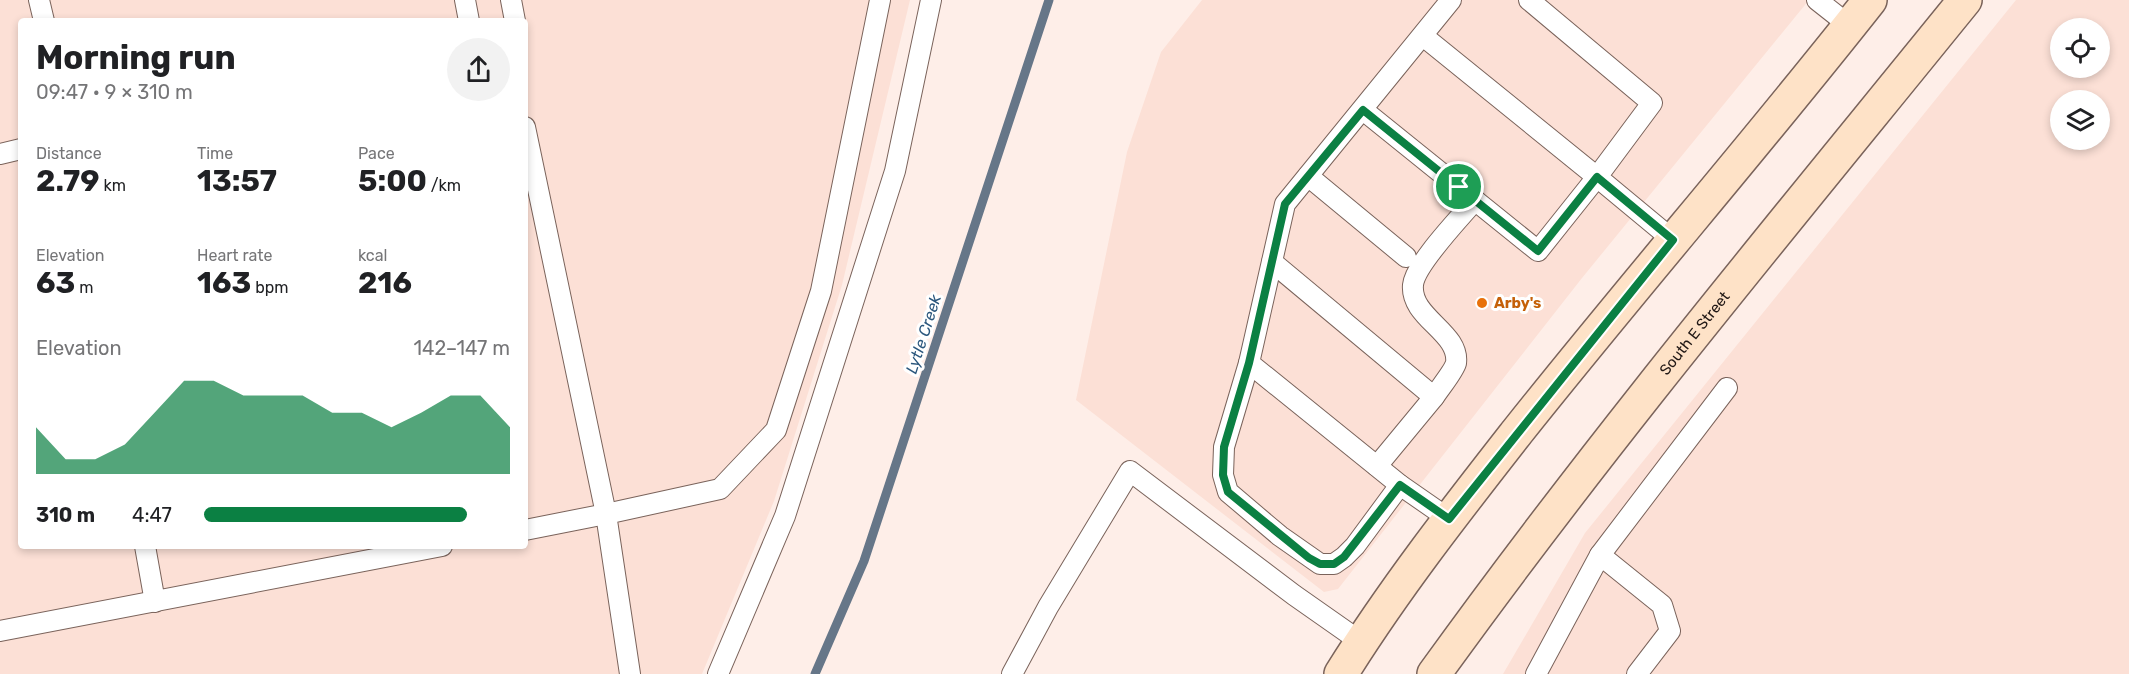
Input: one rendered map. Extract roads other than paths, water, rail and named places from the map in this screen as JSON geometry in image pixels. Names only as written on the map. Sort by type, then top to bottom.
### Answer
[{"type":"main road","points":[[1341,674],[1361,642],[1449,519],[1673,240],[1870,0]]},
{"type":"main road","name":"South E Street","points":[[1434,674],[1507,572],[1965,0]]},
{"type":"lane","points":[[39,0],[43,18]]},
{"type":"lane","points":[[465,0],[468,18]]},
{"type":"lane","points":[[511,0],[514,18]]},
{"type":"lane","points":[[528,529],[720,489],[776,430],[821,291],[879,0]]},
{"type":"lane","points":[[718,674],[785,516],[888,194],[932,0]]},
{"type":"lane","points":[[1400,485],[1355,546],[1344,557],[1334,564],[1320,564],[1280,536],[1228,492],[1223,475],[1224,447],[1249,363],[1285,204],[1451,0]]},
{"type":"lane","points":[[1363,110],[1538,251],[1652,103],[1529,0]]},
{"type":"lane","points":[[1817,0],[1850,26]]},
{"type":"lane","points":[[1422,36],[1673,240]]},
{"type":"lane","points":[[528,141],[606,514],[630,674]]},
{"type":"lane","points":[[0,154],[18,150]]},
{"type":"lane","points":[[1308,176],[1406,256]]},
{"type":"lane","points":[[1377,466],[1434,397],[1456,365],[1456,350],[1419,305],[1413,292],[1413,283],[1421,265],[1475,200]]},
{"type":"lane","points":[[1272,262],[1434,397]]},
{"type":"lane","points":[[1249,363],[1400,485],[1449,519]]},
{"type":"lane","points":[[1536,674],[1600,555],[1727,388]]},
{"type":"lane","points":[[1012,674],[1048,607],[1130,471],[1294,595],[1361,642]]},
{"type":"lane","points":[[146,549],[155,602]]},
{"type":"lane","points":[[0,631],[427,549]]},
{"type":"lane","points":[[1600,555],[1662,605],[1670,631],[1637,674]]},
{"type":"waterway","name":"Lytle Creek","points":[[815,674],[864,561],[1049,0]]},
{"type":"place","name":"Arby's","points":[[1482,303]]}]
